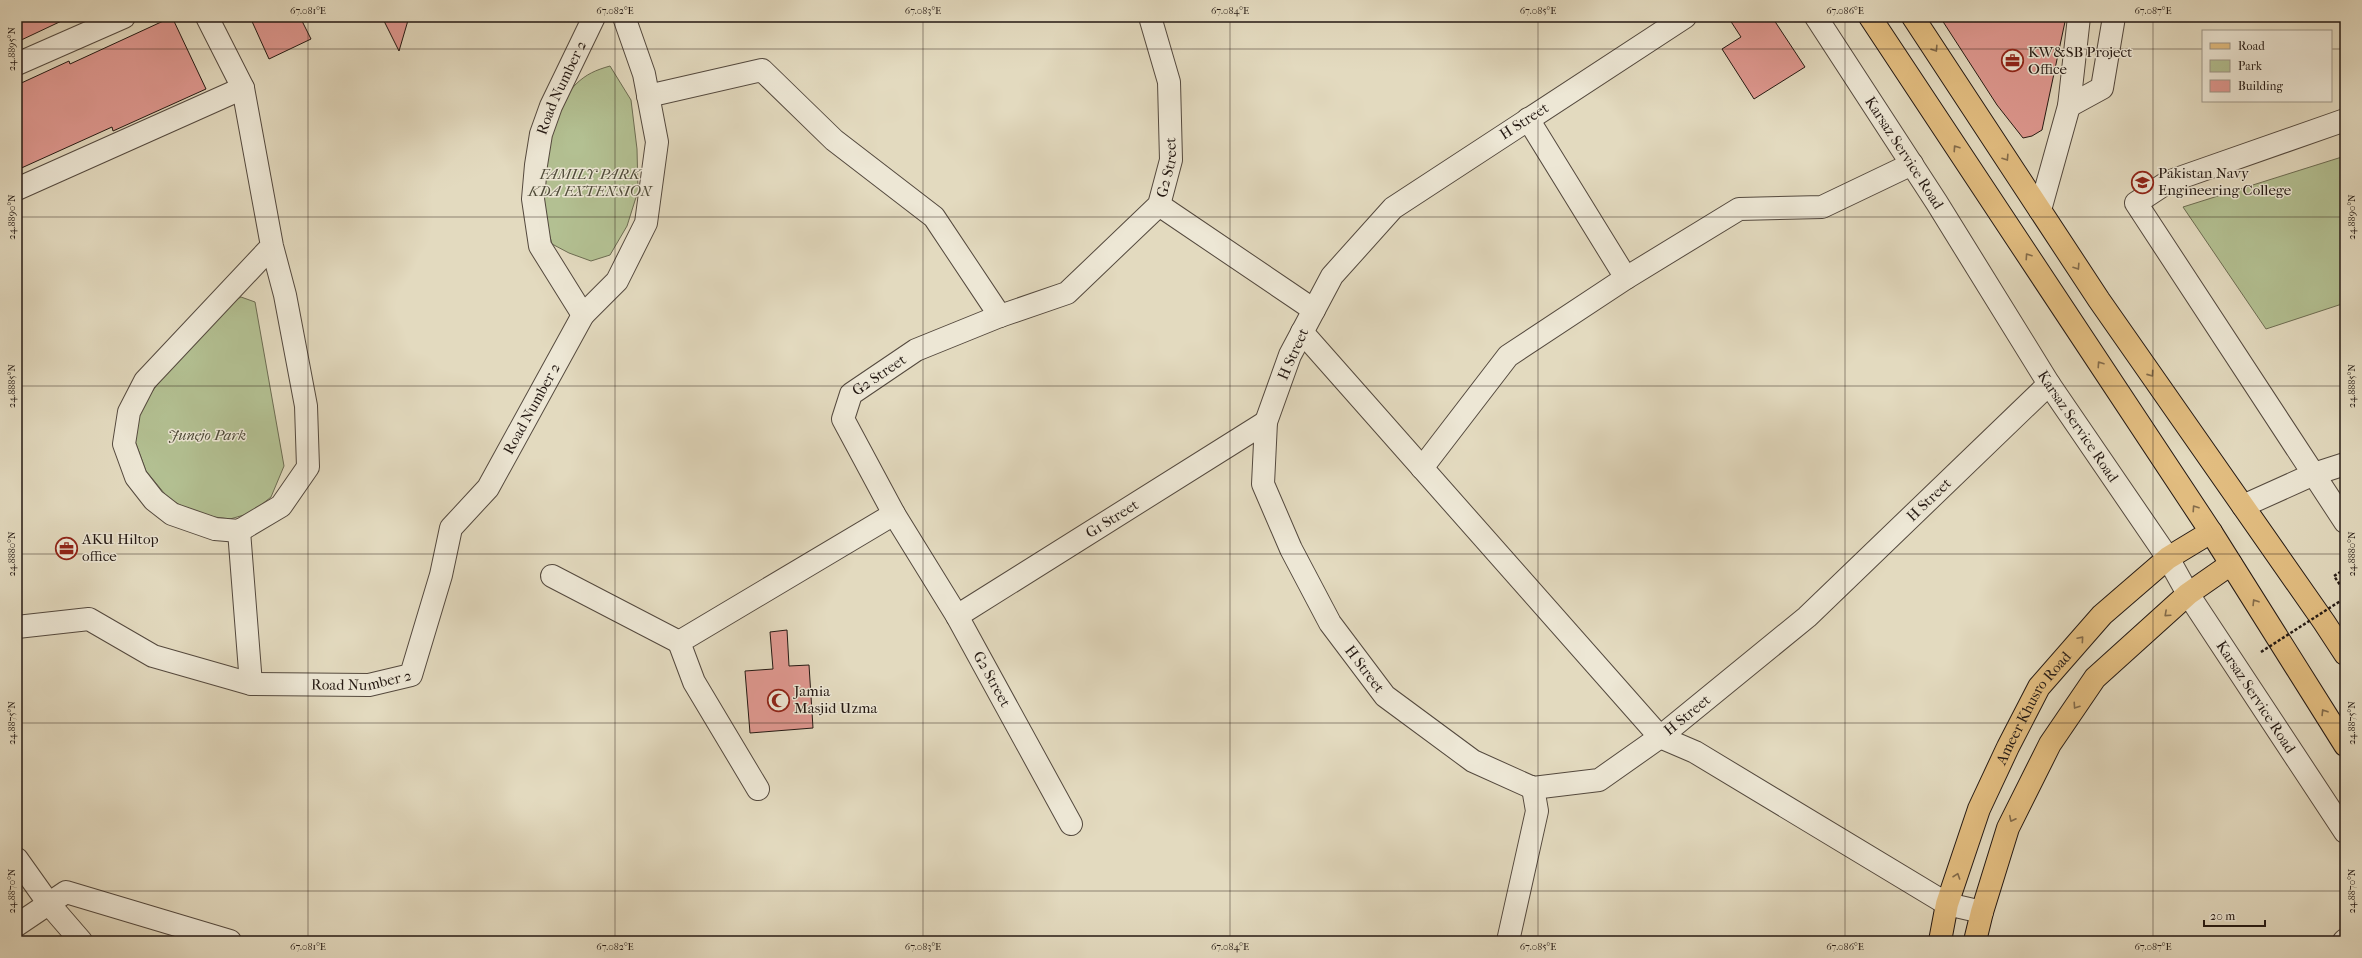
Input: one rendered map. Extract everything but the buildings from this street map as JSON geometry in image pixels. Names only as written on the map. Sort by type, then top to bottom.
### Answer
[{"type":"main road","points":[[1870,17],[2211,532],[2345,745]]},
{"type":"main road","points":[[1913,17],[2099,300],[2345,654]]},
{"type":"main road","name":"Ameer Khusro Road","points":[[1940,941],[1947,904],[1979,809],[2008,747],[2039,687],[2102,615],[2168,558],[2211,532]]},
{"type":"main road","name":"Ameer Khusro Road","points":[[1975,941],[1982,912],[2008,828],[2050,744],[2094,678],[2188,594],[2231,564]]},
{"type":"street","points":[[17,64],[124,17]]},
{"type":"street","points":[[207,17],[243,88],[272,246],[285,295],[306,406],[308,468],[281,506],[239,531],[215,529],[172,514],[154,500],[136,477],[124,444],[128,412],[145,381],[272,246]]},
{"type":"street","name":"Road Number 2","points":[[583,316],[540,246],[533,199],[541,134],[551,106],[594,17]]},
{"type":"street","name":"Road Number 2","points":[[17,627],[90,620],[153,656],[252,684],[369,685],[411,675],[441,575],[451,528],[488,488],[583,316],[617,281],[646,224],[657,142],[644,74],[624,17]]},
{"type":"street","name":"G2 Street","points":[[1071,824],[957,616],[894,514],[843,419],[851,394],[916,350],[1000,316],[1067,293],[1159,205],[1171,160],[1169,82],[1150,17]]},
{"type":"street","name":"H Street","points":[[1685,17],[1393,208],[1332,276],[1290,355],[1266,422],[1263,484],[1291,549],[1330,623],[1385,696],[1473,761],[1533,788],[1599,780],[1660,737],[1807,617],[2049,384]]},
{"type":"street","name":"Karsaz Service Road","points":[[1816,17],[1912,164],[2049,384],[2168,558],[2188,594],[2345,832]]},
{"type":"street","points":[[2040,210],[2069,106],[2079,17]]},
{"type":"street","points":[[2069,106],[2102,88],[2114,17]]},
{"type":"street","points":[[648,96],[762,70],[834,140],[934,217],[1000,316]]},
{"type":"street","points":[[17,189],[243,88]]},
{"type":"street","points":[[1528,119],[1626,278]]},
{"type":"street","points":[[2345,120],[2168,182],[2136,203],[2345,522]]},
{"type":"street","points":[[1422,468],[1508,356],[1626,278],[1739,209],[1822,207],[1912,164]]},
{"type":"street","points":[[1159,205],[1314,310]]},
{"type":"street","points":[[1302,332],[1660,737],[1695,752],[1947,904],[1982,912]]},
{"type":"street","name":"G1 Street","points":[[957,616],[1266,422]]},
{"type":"street","points":[[2243,506],[2314,474],[2345,464]]},
{"type":"street","points":[[679,642],[894,514]]},
{"type":"street","points":[[239,531],[252,684]]},
{"type":"street","points":[[552,576],[679,642],[694,682],[758,789]]},
{"type":"street","points":[[1508,941],[1537,811],[1533,788]]},
{"type":"street","points":[[17,859],[49,904],[81,941]]},
{"type":"street","points":[[17,925],[66,892],[230,941]]},
{"type":"path","points":[[2345,569],[2334,576],[2345,592]]},
{"type":"path","points":[[2261,652],[2345,598]]},
{"type":"green space","name":"FAMILY PARK KDA EXTENSION","points":[[610,66],[631,100],[637,149],[638,191],[627,226],[610,255],[591,261],[569,253],[552,244],[545,222],[543,208],[544,178],[549,143],[560,110],[567,96],[575,85],[587,75]]},
{"type":"green space","points":[[2345,156],[2345,303],[2266,329],[2183,207]]},
{"type":"green space","name":"Junejo Park","points":[[241,297],[255,302],[284,466],[271,497],[251,513],[230,519],[199,515],[169,499],[146,471],[135,441],[140,409],[168,369],[225,306]]},
{"type":"place","name":"KW&SB Project Office","points":[[2013,61]]},
{"type":"place","name":"Pakistan Navy Engineering College","points":[[2142,182]]},
{"type":"place","name":"AKU Hiltop office","points":[[66,548]]},
{"type":"place","name":"Jamia Masjid Uzma","points":[[779,700]]}]
